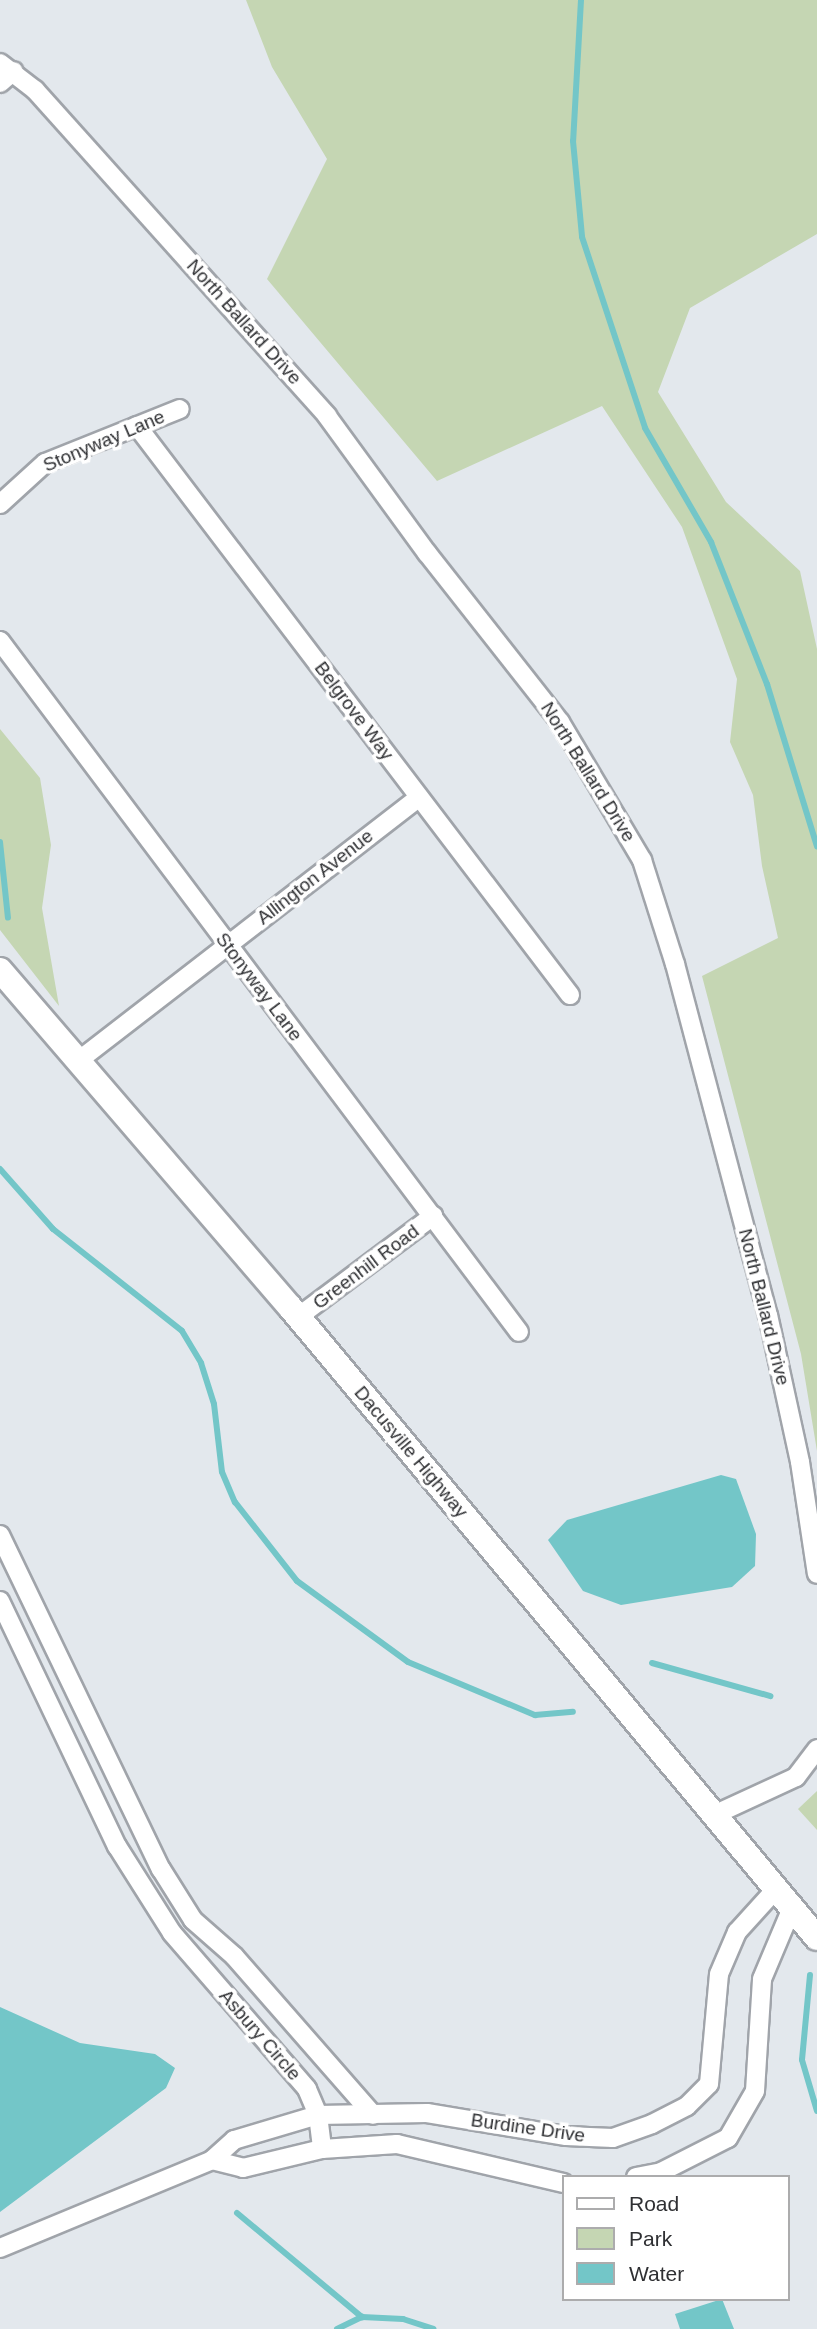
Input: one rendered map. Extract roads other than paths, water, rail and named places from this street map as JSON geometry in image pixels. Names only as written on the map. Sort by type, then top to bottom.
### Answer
[{"type":"main road","name":"Dacusville Highway","points":[[0,970],[298,1317],[817,1938]]},
{"type":"street","points":[[0,83],[7,67]]},
{"type":"street","name":"North Ballard Drive","points":[[7,67],[327,416],[427,553],[560,722],[642,860],[675,964],[768,1315],[800,1462],[817,1574]]},
{"type":"street","name":"Stonyway Lane","points":[[0,504],[45,463],[180,409]]},
{"type":"street","name":"Belgrove Way","points":[[137,426],[570,995]]},
{"type":"street","name":"Stonyway Lane","points":[[0,641],[519,1332]]},
{"type":"street","name":"Allington Avenue","points":[[78,1061],[419,797]]},
{"type":"street","name":"Greenhill Road","points":[[298,1317],[433,1216]]},
{"type":"street","name":"Asbury Circle","points":[[0,1535],[140,1825],[193,1920],[234,1956],[373,2115]]},
{"type":"street","name":"Asbury Circle","points":[[0,1601],[112,1836],[172,1933],[307,2089],[318,2115],[322,2149]]},
{"type":"street","points":[[19,1642],[48,1630]]},
{"type":"street","points":[[716,1814],[796,1777],[817,1749]]},
{"type":"street","points":[[112,1836],[140,1825]]},
{"type":"street","points":[[646,2175],[661,2172],[728,2138],[755,2091],[762,1979],[784,1898]]},
{"type":"street","name":"Burdine Drive","points":[[0,2248],[212,2160],[234,2140],[318,2115],[427,2113],[566,2136],[613,2138],[687,2106],[709,2084],[719,1974],[737,1932],[784,1898]]},
{"type":"street","points":[[172,1933],[193,1920]]},
{"type":"street","name":"Burdine Drive","points":[[212,2160],[243,2168],[322,2149],[397,2144],[562,2183]]},
{"type":"water","points":[[721,1475],[736,1479],[756,1534],[755,1566],[732,1587],[621,1605],[583,1591],[548,1540],[567,1520]]},
{"type":"water","points":[[0,2007],[80,2043],[155,2054],[175,2068],[166,2088],[0,2212]]},
{"type":"water","points":[[723,2301],[734,2329],[680,2329],[675,2314]]},
{"type":"waterway","points":[[581,0],[573,141],[582,237],[645,428],[711,542],[767,684],[817,847]]},
{"type":"waterway","points":[[0,842],[8,918]]},
{"type":"waterway","points":[[0,1169],[53,1229],[182,1331],[201,1363],[214,1404],[222,1472],[235,1502],[297,1581],[408,1662],[535,1715],[573,1712]]},
{"type":"waterway","points":[[652,1663],[770,1696]]},
{"type":"waterway","points":[[810,1975],[802,2060],[817,2111]]},
{"type":"waterway","points":[[237,2213],[362,2317]]},
{"type":"waterway","points":[[337,2329],[362,2317],[403,2319],[433,2329]]}]
